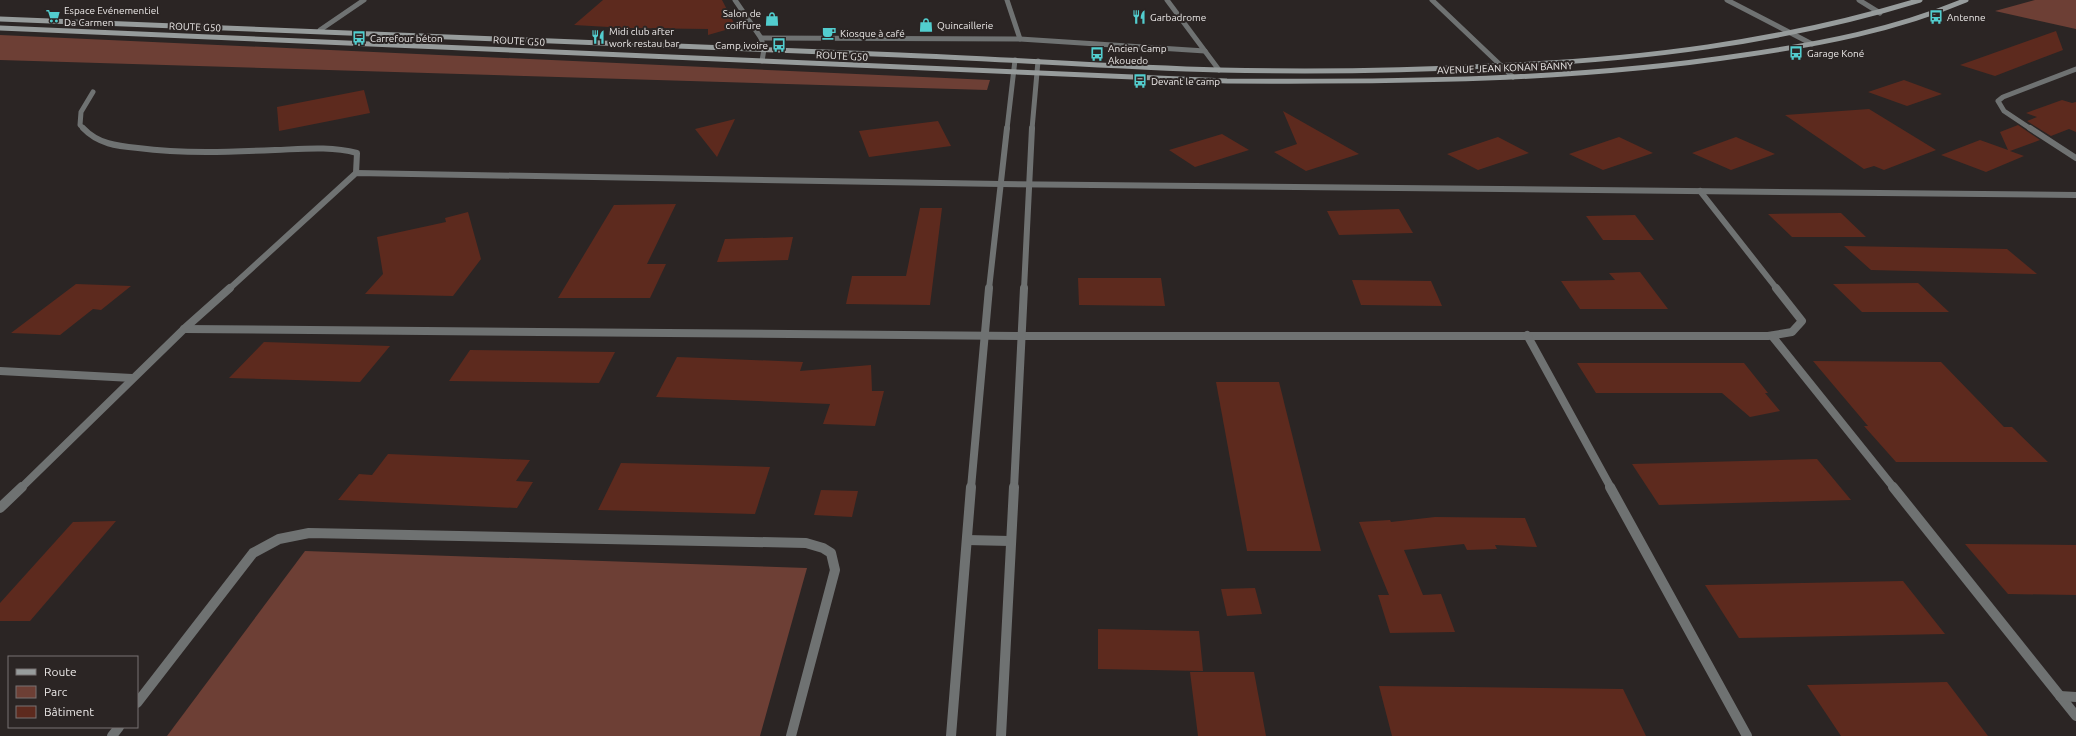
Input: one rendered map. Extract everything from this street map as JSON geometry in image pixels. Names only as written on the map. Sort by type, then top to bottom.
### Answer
[{"type":"street","points":[[320,30],[364,0]]},
{"type":"street","points":[[735,0],[761,38],[764,49],[762,61]]},
{"type":"street","points":[[1007,0],[1020,38]]},
{"type":"street","points":[[1167,0],[1219,70]]},
{"type":"street","points":[[1432,0],[1513,77]]},
{"type":"street","points":[[1727,0],[1812,44]]},
{"type":"street","points":[[1859,0],[1880,13]]},
{"type":"street","name":"AVENUE JEAN KONAN BANNY","points":[[1034,61],[1219,70],[1362,71],[1501,66],[1610,59],[1710,48],[1793,34],[1880,13],[1920,0]]},
{"type":"street","name":"AVENUE JEAN KONAN BANNY","points":[[1036,73],[1227,82],[1368,82],[1513,77],[1622,71],[1731,58],[1812,44],[1894,25],[1966,0]]},
{"type":"street","name":"ROUTE G50","points":[[0,19],[320,30],[1034,61]]},
{"type":"street","name":"ROUTE G50","points":[[0,28],[1036,73]]},
{"type":"street","points":[[761,38],[1020,38],[1205,52]]},
{"type":"street","points":[[951,736],[984,336],[1015,60]]},
{"type":"street","points":[[1000,736],[1036,73],[1034,61]]},
{"type":"street","points":[[2076,69],[2003,96],[1998,102],[2004,111],[2076,158]]},
{"type":"street","points":[[93,92],[80,115],[80,126],[86,135],[100,141],[148,151],[184,152],[328,148],[346,150],[357,153],[356,173]]},
{"type":"street","points":[[0,508],[184,328],[356,173],[1001,184],[1029,183],[2076,195]]},
{"type":"street","points":[[184,328],[984,336],[1772,336],[1788,334],[1796,331],[1802,321],[1700,191]]},
{"type":"street","points":[[1527,335],[1747,736]]},
{"type":"street","points":[[1772,336],[2076,716]]},
{"type":"street","points":[[0,371],[132,378]]},
{"type":"street","points":[[138,702],[253,553],[271,541],[288,534],[316,533],[806,543],[826,548],[835,558],[835,570],[791,736]]},
{"type":"street","points":[[967,540],[1010,541]]},
{"type":"street","points":[[2060,696],[2076,697]]},
{"type":"street","points":[[112,736],[118,728]]},
{"type":"green space","points":[[2035,0],[2076,0],[2076,29],[1995,11]]},
{"type":"green space","points":[[0,35],[990,80],[987,90],[0,60]]},
{"type":"green space","points":[[305,551],[807,568],[760,736],[167,736]]},
{"type":"building","points":[[603,0],[722,0],[736,27],[708,35],[708,29],[626,28],[574,25]]},
{"type":"building","points":[[2056,31],[2063,50],[1995,76],[1960,65]]},
{"type":"building","points":[[1904,80],[1942,94],[1907,106],[1868,92]]},
{"type":"building","points":[[364,90],[370,113],[279,131],[277,107]]},
{"type":"building","points":[[2062,100],[2072,103],[2076,102],[2076,132],[2069,129],[2051,136],[2027,121],[2037,117],[2026,113]]},
{"type":"building","points":[[1869,109],[1936,150],[1884,170],[1874,166],[1864,169],[1785,115]]},
{"type":"building","points":[[1283,111],[1359,154],[1306,171],[1274,152],[1297,144]]},
{"type":"building","points":[[735,119],[717,157],[695,129]]},
{"type":"building","points":[[938,121],[951,146],[869,157],[859,131]]},
{"type":"building","points":[[2018,125],[2040,140],[2010,151],[2024,156],[1986,172],[1941,155],[1980,140],[2008,150],[2000,132]]},
{"type":"building","points":[[1222,134],[1249,150],[1195,167],[1169,150]]},
{"type":"building","points":[[1498,137],[1529,153],[1478,170],[1447,154]]},
{"type":"building","points":[[1619,137],[1653,153],[1603,170],[1569,154]]},
{"type":"building","points":[[1736,137],[1775,154],[1731,170],[1692,153]]},
{"type":"building","points":[[676,204],[647,264],[666,264],[650,298],[558,298],[614,205]]},
{"type":"building","points":[[920,208],[942,208],[930,305],[846,304],[852,276],[906,276]]},
{"type":"building","points":[[1399,209],[1413,233],[1339,235],[1327,211]]},
{"type":"building","points":[[468,212],[481,259],[453,296],[365,294],[383,274],[377,237],[446,222],[445,218]]},
{"type":"building","points":[[1841,213],[1866,237],[1792,237],[1768,214]]},
{"type":"building","points":[[1635,215],[1654,240],[1603,240],[1586,216]]},
{"type":"building","points":[[793,237],[788,260],[717,262],[725,239]]},
{"type":"building","points":[[1844,246],[2007,249],[2037,274],[1871,270]]},
{"type":"building","points":[[1640,272],[1668,309],[1580,309],[1561,281],[1615,280],[1609,273]]},
{"type":"building","points":[[1078,278],[1161,278],[1165,306],[1079,305]]},
{"type":"building","points":[[1352,280],[1431,281],[1442,306],[1361,305]]},
{"type":"building","points":[[1918,283],[1949,312],[1862,312],[1833,284]]},
{"type":"building","points":[[76,284],[131,286],[101,310],[93,309],[60,335],[11,333]]},
{"type":"building","points":[[264,342],[390,346],[360,382],[229,378]]},
{"type":"building","points":[[470,350],[615,352],[599,383],[449,381]]},
{"type":"building","points":[[677,357],[803,362],[800,371],[871,365],[872,391],[884,391],[875,426],[823,424],[830,404],[656,397]]},
{"type":"building","points":[[1813,361],[1941,362],[2004,427],[2012,427],[2048,462],[1896,462],[1864,426],[1868,426]]},
{"type":"building","points":[[1577,363],[1744,363],[1780,411],[1750,417],[1722,393],[1596,393]]},
{"type":"building","points":[[1216,382],[1279,382],[1321,551],[1247,551]]},
{"type":"building","points":[[388,454],[530,460],[516,481],[533,482],[517,508],[338,500],[359,474],[372,475]]},
{"type":"building","points":[[1817,459],[1851,500],[1659,505],[1632,464]]},
{"type":"building","points":[[621,463],[770,467],[755,514],[598,510]]},
{"type":"building","points":[[821,490],[858,491],[852,517],[814,515]]},
{"type":"building","points":[[1435,517],[1525,518],[1537,547],[1495,545],[1497,549],[1467,550],[1464,544],[1404,550],[1423,595],[1441,594],[1455,632],[1390,633],[1378,595],[1389,595],[1359,522],[1390,520],[1391,522]]},
{"type":"building","points":[[116,521],[30,621],[0,621],[0,603],[73,522]]},
{"type":"building","points":[[1965,544],[2076,545],[2076,595],[2008,594]]},
{"type":"building","points":[[1903,581],[1945,634],[1739,638],[1705,585]]},
{"type":"building","points":[[1255,588],[1262,614],[1227,616],[1221,589]]},
{"type":"building","points":[[1098,629],[1199,631],[1203,671],[1098,669]]},
{"type":"building","points":[[1190,672],[1254,672],[1266,736],[1198,736]]},
{"type":"building","points":[[1947,682],[1988,736],[1841,736],[1807,685]]},
{"type":"building","points":[[1379,686],[1623,689],[1646,736],[1392,736]]},
{"type":"place","name":"Espace Evénementiel Da Carmen","points":[[53,16]]},
{"type":"place","name":"Garbadrome","points":[[1139,17]]},
{"type":"place","name":"Antenne","points":[[1936,17]]},
{"type":"place","name":"Salon de coiffure","points":[[772,19]]},
{"type":"place","name":"Quincaillerie","points":[[926,25]]},
{"type":"place","name":"Kiosque à café","points":[[829,33]]},
{"type":"place","name":"Midi club after work restau bar","points":[[598,37]]},
{"type":"place","name":"Carrefour béton","points":[[359,38]]},
{"type":"place","name":"Camp ivoire","points":[[779,45]]},
{"type":"place","name":"Garage Koné","points":[[1796,53]]},
{"type":"place","name":"Ancien Camp Akouedo","points":[[1097,54]]},
{"type":"place","name":"Devant le camp","points":[[1140,81]]}]
